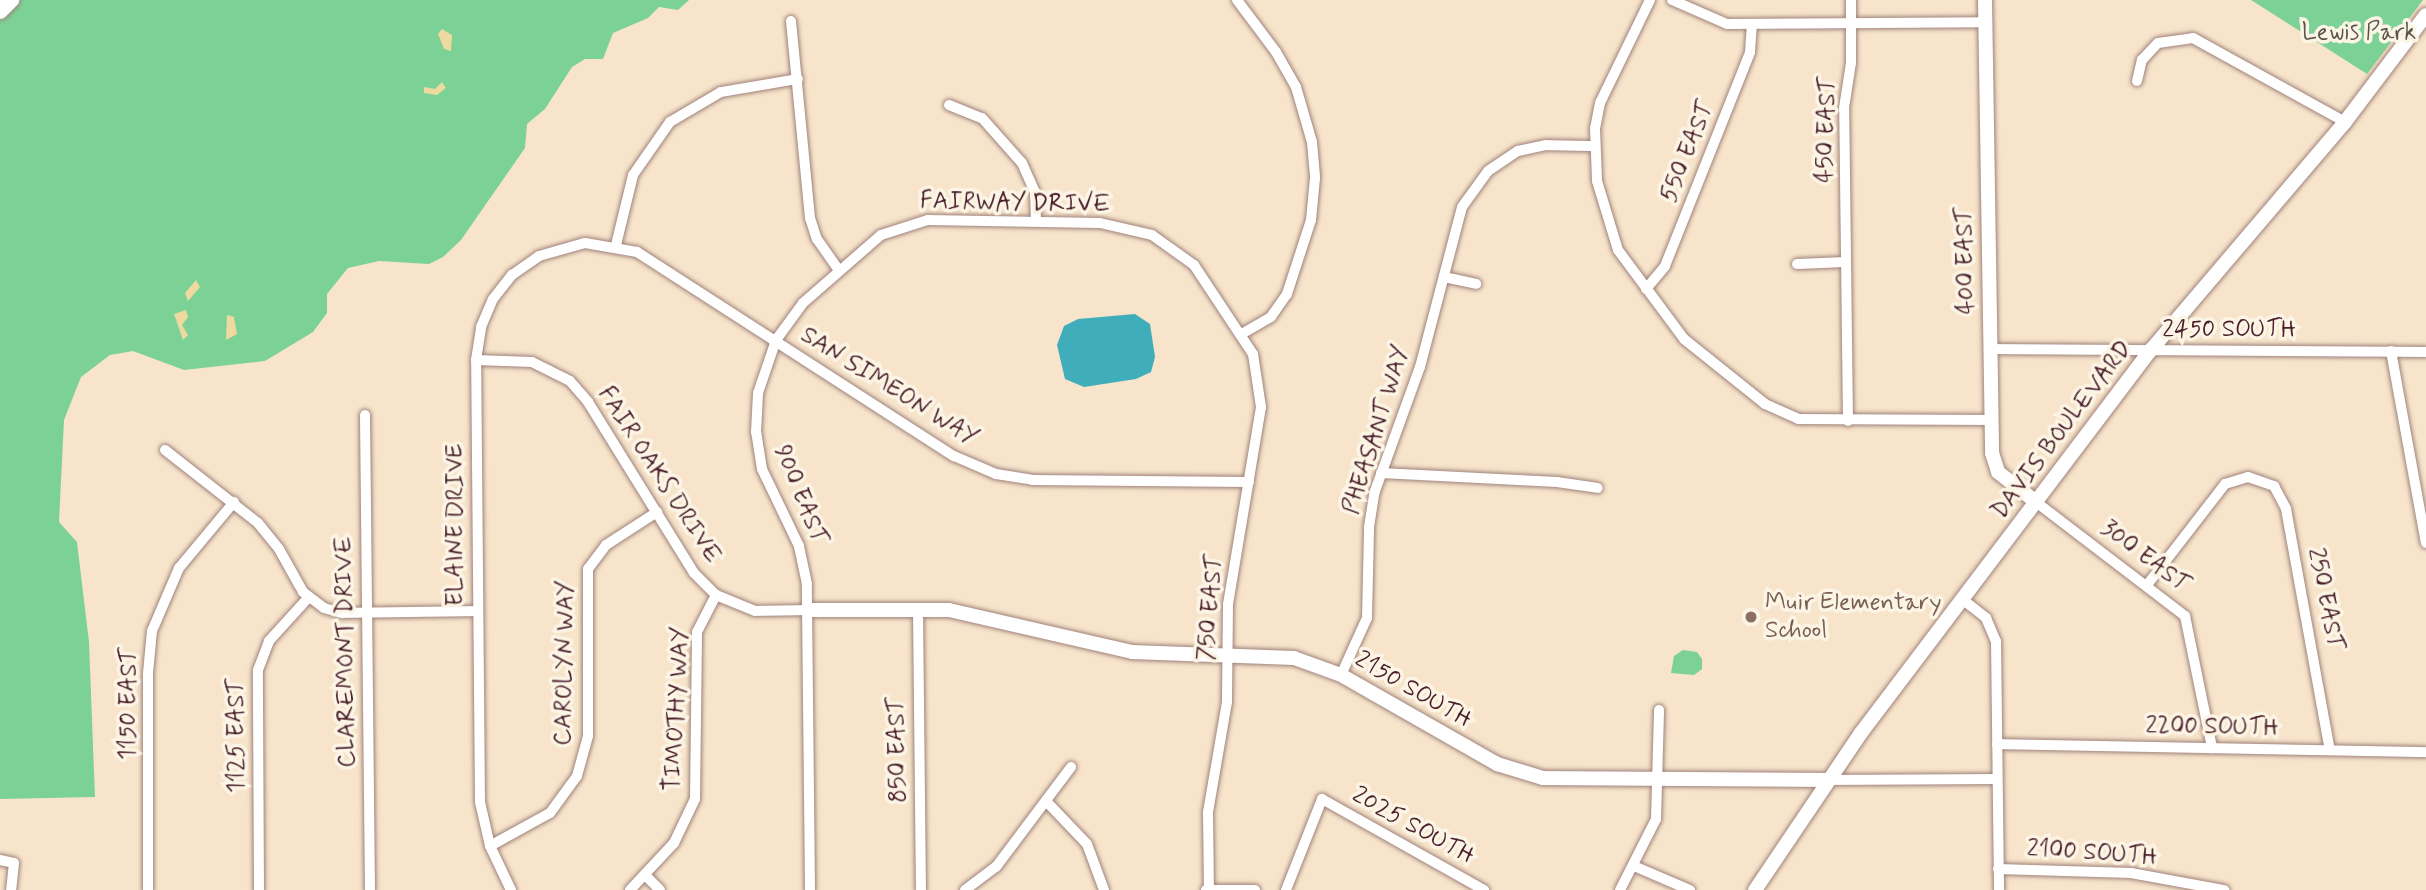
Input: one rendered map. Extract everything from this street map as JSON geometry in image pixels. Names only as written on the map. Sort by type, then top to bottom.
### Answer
[{"type":"main road","points":[[0,11],[11,0]]},
{"type":"street","points":[[1237,0],[1276,52],[1296,87],[1312,142],[1315,178],[1311,220],[1287,294],[1271,317],[1242,334]]},
{"type":"street","points":[[1650,0],[1604,91],[1595,146],[1597,181],[1608,225],[1618,250],[1692,348],[1765,404],[1798,419],[1990,420]]},
{"type":"street","points":[[1672,0],[1714,21],[1752,24],[1986,22]]},
{"type":"street","name":"450 EAST","points":[[1848,421],[1844,100],[1852,23],[1851,0]]},
{"type":"street","name":"400 EAST","points":[[1985,0],[1990,420],[1995,467],[2036,502]]},
{"type":"street","name":"DAVIS BOULEVARD","points":[[1755,890],[1828,779],[2151,350],[2345,122],[2426,15]]},
{"type":"street","points":[[790,22],[798,79],[810,218],[817,239],[839,270]]},
{"type":"street","name":"550 EAST","points":[[1646,289],[1665,266],[1751,52],[1752,24]]},
{"type":"street","points":[[2137,81],[2142,60],[2158,43],[2193,38],[2345,122]]},
{"type":"street","points":[[616,245],[633,175],[670,122],[721,92],[798,79]]},
{"type":"street","points":[[949,105],[982,118],[1021,163],[1035,192],[1036,221]]},
{"type":"street","name":"PHEASANT WAY","points":[[1341,675],[1367,618],[1368,527],[1381,473],[1420,366],[1462,207],[1488,171],[1527,148],[1595,146]]},
{"type":"street","name":"FAIRWAY DRIVE","points":[[839,270],[881,235],[908,223],[1036,221],[1114,224],[1163,241],[1194,265],[1242,334]]},
{"type":"street","name":"ELAINE DRIVE","points":[[511,890],[490,846],[480,802],[476,360],[486,312],[512,275],[554,250],[585,243],[616,245]]},
{"type":"street","name":"SAN SIMEON WAY","points":[[616,245],[646,257],[954,456],[996,474],[1031,480],[1249,482]]},
{"type":"street","points":[[1797,264],[1846,262]]},
{"type":"street","name":"900 EAST","points":[[810,890],[807,610],[799,545],[770,491],[757,444],[758,393],[776,340],[797,309],[839,270]]},
{"type":"street","points":[[1444,277],[1476,284]]},
{"type":"street","name":"750 EAST","points":[[1208,889],[1208,813],[1227,702],[1228,604],[1261,394],[1257,366],[1242,334]]},
{"type":"street","name":"2450 SOUTH","points":[[1989,349],[2426,352]]},
{"type":"street","points":[[2391,351],[2426,543]]},
{"type":"street","name":"FAIR OAKS DRIVE","points":[[476,360],[532,362],[569,381],[588,402],[694,573],[716,595],[755,611],[807,610]]},
{"type":"street","name":"CLAREMONT DRIVE","points":[[365,415],[370,890]]},
{"type":"street","points":[[165,450],[234,502],[273,540],[308,598],[333,611],[478,611]]},
{"type":"street","points":[[1381,473],[1557,482],[1598,488]]},
{"type":"street","name":"250 EAST","points":[[2147,585],[2221,488],[2248,477],[2268,482],[2284,502],[2330,750]]},
{"type":"street","name":"1150 EAST","points":[[148,890],[148,673],[152,631],[179,568],[234,502]]},
{"type":"street","name":"300 EAST","points":[[2036,502],[2182,612],[2190,625],[2212,748]]},
{"type":"street","name":"CAROLYN WAY","points":[[490,846],[550,813],[577,776],[588,736],[588,569],[606,545],[657,512]]},
{"type":"street","name":"TIMOTHY WAY","points":[[630,890],[681,833],[695,799],[697,632],[716,595]]},
{"type":"street","name":"1125 EAST","points":[[259,890],[258,670],[269,641],[308,598]]},
{"type":"street","points":[[1962,599],[1986,618],[1994,632],[1999,890]]},
{"type":"street","name":"850 EAST","points":[[918,609],[921,890]]},
{"type":"street","name":"2150 SOUTH","points":[[807,610],[962,611],[1132,652],[1294,658],[1341,675],[1511,771],[1560,779],[1997,779]]},
{"type":"street","points":[[1620,890],[1656,819],[1659,780],[1658,710]]},
{"type":"street","name":"2200 SOUTH","points":[[1997,744],[2426,752]]},
{"type":"street","points":[[965,890],[996,867],[1071,767]]},
{"type":"street","name":"2025 SOUTH","points":[[1286,890],[1322,799],[1484,890]]},
{"type":"street","points":[[1046,801],[1087,844],[1104,890]]},
{"type":"street","points":[[0,860],[14,863],[11,890]]},
{"type":"street","points":[[1634,866],[1690,890]]},
{"type":"street","name":"2100 SOUTH","points":[[1998,869],[2131,873],[2224,890]]},
{"type":"street","points":[[645,875],[660,890]]},
{"type":"street","points":[[1208,889],[1255,890]]},
{"type":"green space","points":[[0,0],[689,0],[678,10],[659,7],[648,18],[613,33],[603,59],[585,59],[572,67],[545,109],[527,124],[525,148],[461,240],[443,257],[429,264],[379,261],[348,268],[327,294],[327,313],[313,332],[265,361],[184,370],[133,351],[110,355],[81,377],[64,420],[59,522],[77,542],[89,642],[95,797],[0,799]]},
{"type":"green space","name":"Lewis Park","points":[[2251,0],[2423,0],[2367,74]]},
{"type":"green space","points":[[1683,650],[1697,652],[1702,659],[1702,669],[1694,675],[1671,673],[1674,656]]},
{"type":"sand","points":[[442,29],[452,35],[451,51],[444,49],[438,34]]},
{"type":"sand","points":[[442,82],[446,88],[437,95],[424,93],[424,87],[435,89]]},
{"type":"sand","points":[[196,280],[200,287],[188,301],[185,293]]},
{"type":"sand","points":[[186,310],[188,317],[182,325],[188,335],[183,340],[174,314]]},
{"type":"sand","points":[[227,315],[234,317],[237,334],[226,340]]},
{"type":"water","points":[[1135,314],[1150,324],[1155,357],[1151,372],[1136,379],[1084,387],[1065,379],[1057,345],[1064,326],[1078,319]]},
{"type":"place","name":"Muir Elementary School","points":[[1751,617]]}]
